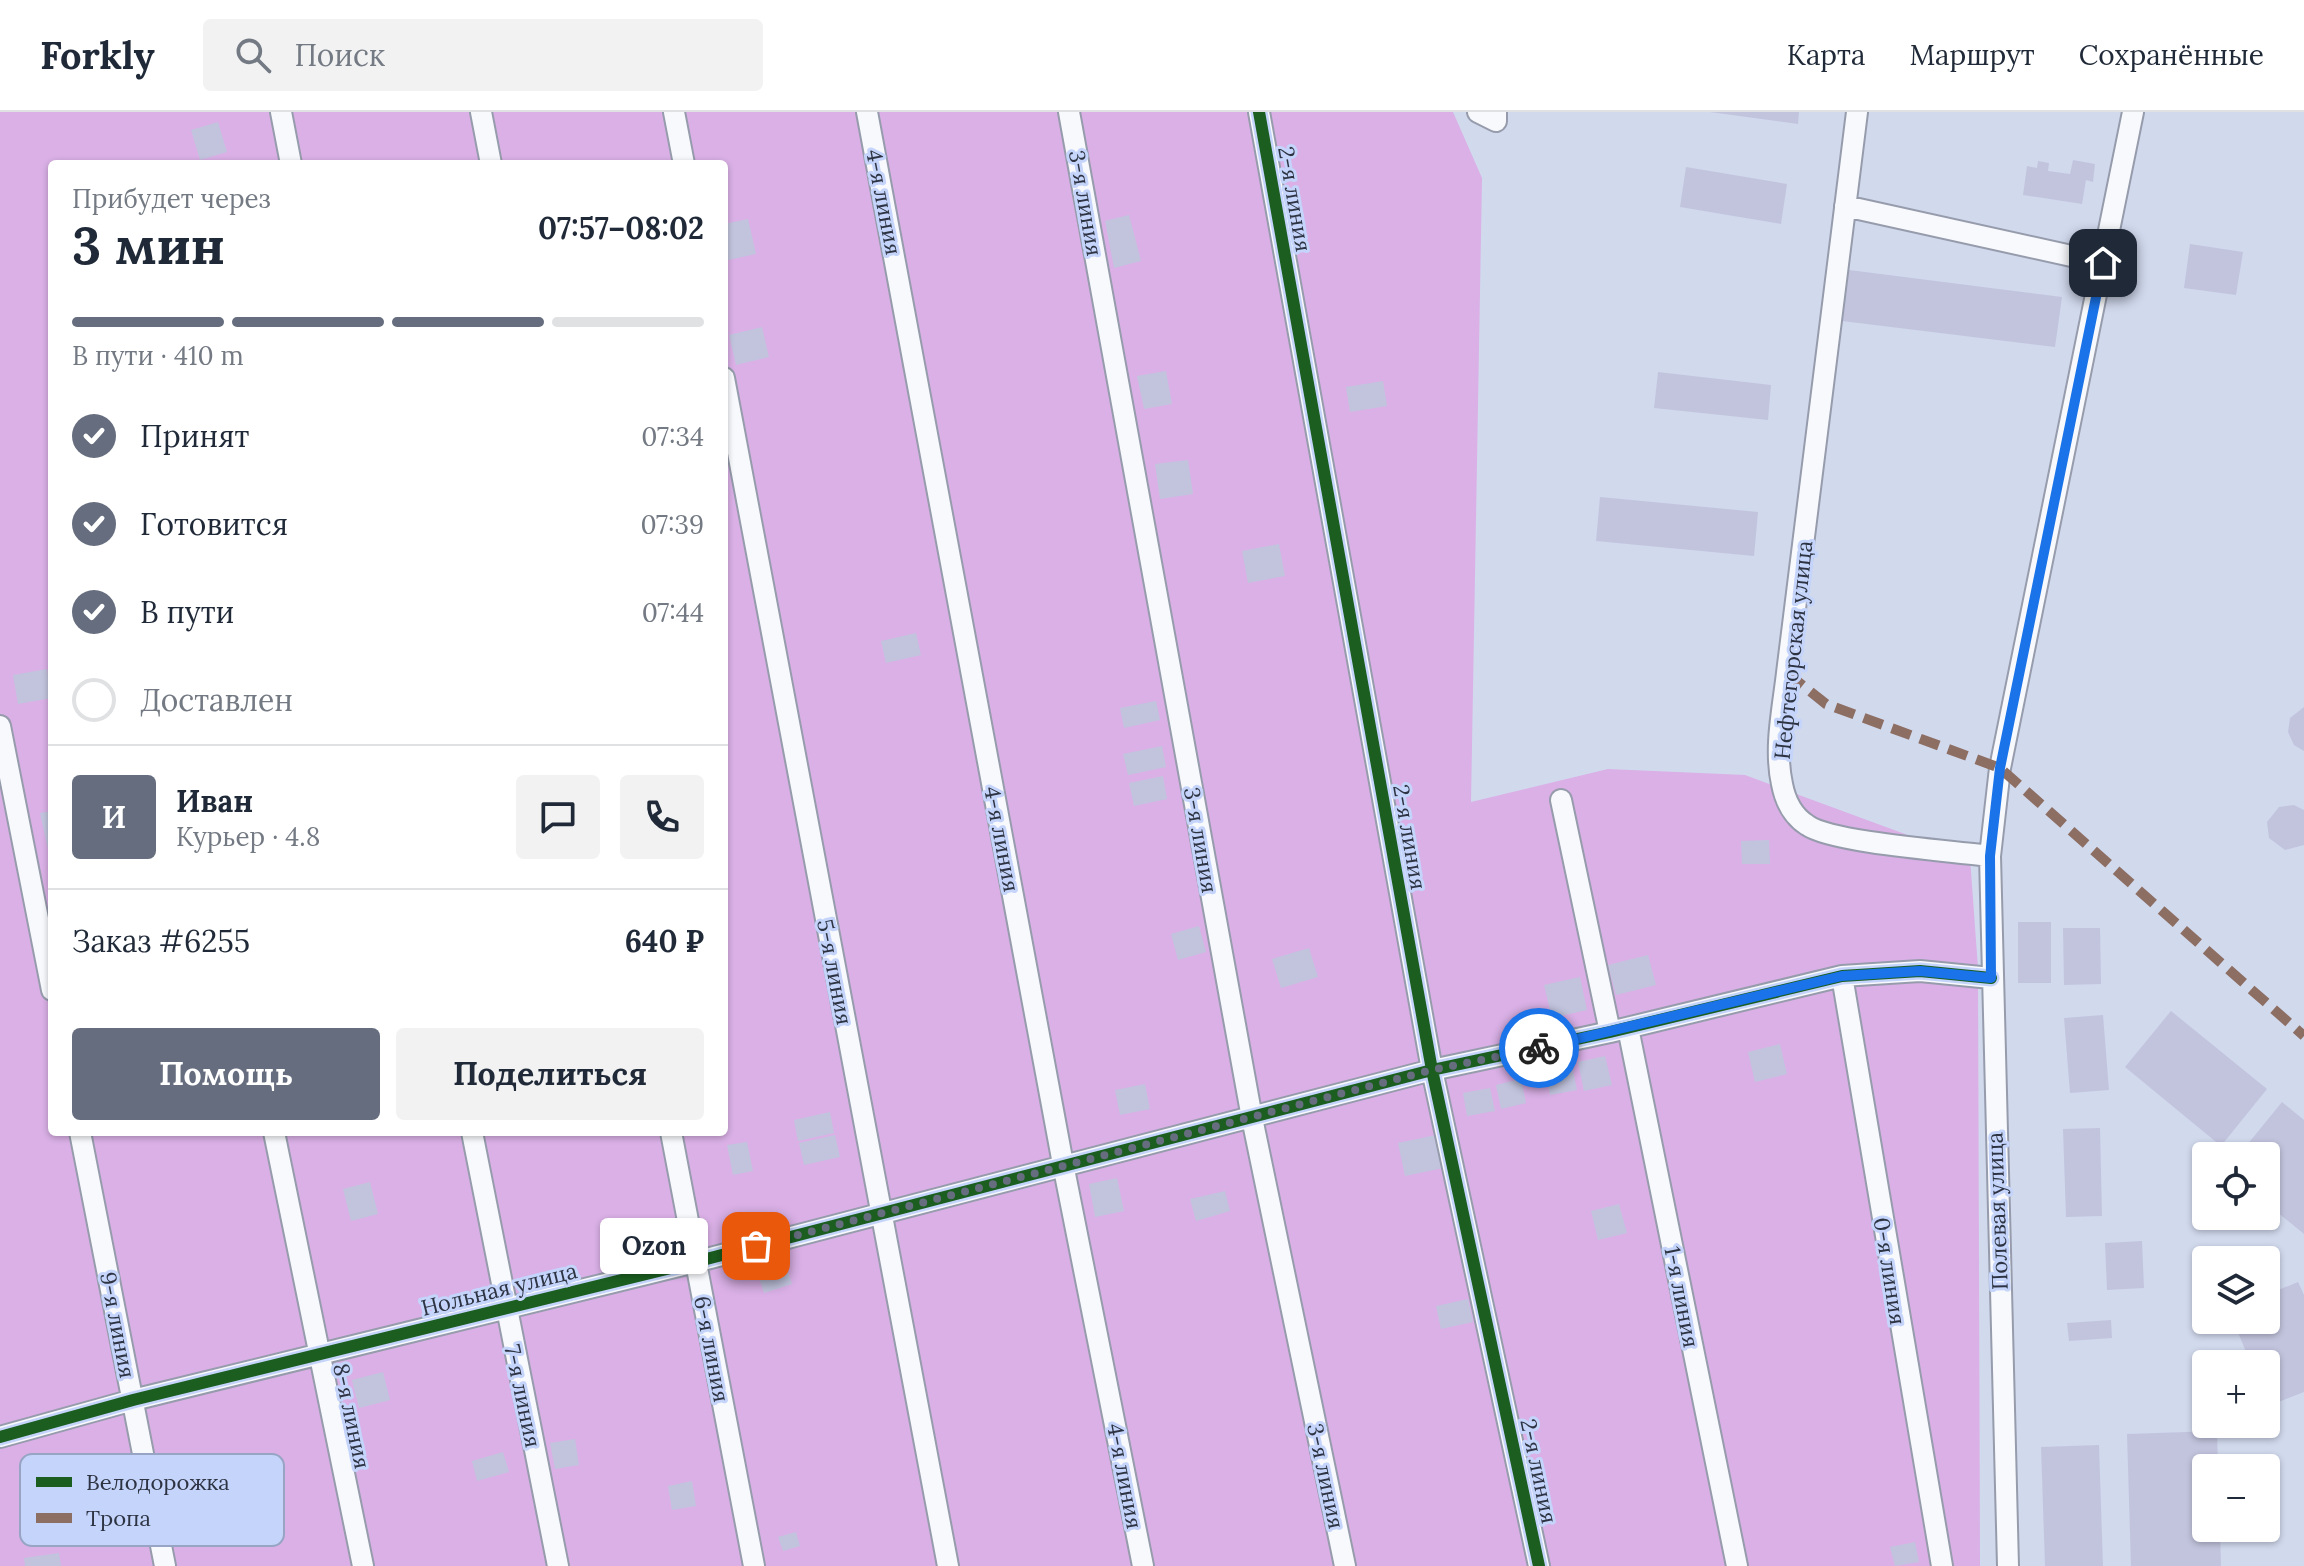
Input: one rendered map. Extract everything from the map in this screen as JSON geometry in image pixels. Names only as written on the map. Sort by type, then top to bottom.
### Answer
[{"type":"street","points":[[281,112],[290,160]]},
{"type":"street","points":[[481,112],[490,160]]},
{"type":"street","points":[[674,112],[683,160]]},
{"type":"street","name":"4-я линия","points":[[867,112],[1063,1164],[1143,1566]]},
{"type":"street","name":"3-я линия","points":[[1069,112],[1252,1118],[1345,1566]]},
{"type":"street","name":"2-я линия","points":[[1259,112],[1432,1070],[1539,1566]]},
{"type":"street","name":"Нефтегорская улица","points":[[1857,112],[1787,673],[1779,751],[1782,784],[1791,811],[1808,827],[1834,836],[1990,856]]},
{"type":"street","points":[[1990,856],[2000,768],[2133,112]]},
{"type":"street","points":[[1845,206],[2103,263]]},
{"type":"street","name":"5-я линия","points":[[728,400],[948,1566]]},
{"type":"street","points":[[0,726],[48,970]]},
{"type":"street","name":"1-я линия","points":[[1561,800],[1619,1030],[1737,1566]]},
{"type":"street","name":"Полевая улица","points":[[1990,856],[2008,1566]]},
{"type":"street","name":"Нольная улица","points":[[0,1437],[133,1400],[695,1262],[1432,1070],[1619,1030],[1842,976],[1920,971],[1991,978]]},
{"type":"street","name":"0-я линия","points":[[1842,976],[1942,1566]]},
{"type":"street","name":"9-я линия","points":[[81,1136],[143,1454]]},
{"type":"street","name":"8-я линия","points":[[275,1136],[363,1566]]},
{"type":"street","name":"7-я линия","points":[[473,1136],[504,1307],[558,1566]]},
{"type":"street","name":"6-я линия","points":[[672,1136],[754,1566]]},
{"type":"street","name":"9-я линия","points":[[161,1546],[165,1566]]},
{"type":"shaded area","points":[[0,112],[1453,112],[1482,178],[1471,802],[1608,769],[1745,775],[1970,858],[1978,968],[1980,1566],[0,1566]]},
{"type":"building","points":[[1710,112],[1799,112],[1798,124]]},
{"type":"building","points":[[218,122],[227,152],[200,160],[191,130]]},
{"type":"building","points":[[2073,160],[2095,164],[2093,182],[2086,180],[2082,204],[2023,195],[2027,166],[2037,168],[2038,161],[2049,163],[2048,171],[2070,174]]},
{"type":"building","points":[[1686,167],[1787,184],[1781,224],[1680,207]]},
{"type":"building","points":[[1129,215],[1141,261],[1114,268],[1105,221]]},
{"type":"building","points":[[748,219],[756,254],[728,260],[728,223]]},
{"type":"building","points":[[2190,244],[2243,252],[2236,295],[2184,288]]},
{"type":"building","points":[[1849,270],[2062,297],[2055,347],[1842,321]]},
{"type":"building","points":[[762,327],[769,357],[736,365],[729,335]]},
{"type":"building","points":[[1166,371],[1172,404],[1144,409],[1137,376]]},
{"type":"building","points":[[1658,372],[1771,385],[1768,420],[1654,408]]},
{"type":"building","points":[[1383,381],[1387,406],[1350,412],[1346,387]]},
{"type":"building","points":[[1188,460],[1193,494],[1160,499],[1155,464]]},
{"type":"building","points":[[1600,497],[1758,512],[1754,556],[1596,541]]},
{"type":"building","points":[[1279,544],[1285,576],[1248,583],[1242,551]]},
{"type":"building","points":[[916,633],[921,655],[886,663],[881,641]]},
{"type":"building","points":[[47,669],[48,699],[18,704],[13,675]]},
{"type":"building","points":[[1156,701],[1160,720],[1124,728],[1120,708]]},
{"type":"building","points":[[2304,707],[2304,751],[2294,745],[2288,732],[2290,718]]},
{"type":"building","points":[[1162,746],[1166,767],[1128,775],[1123,754]]},
{"type":"building","points":[[1163,776],[1167,799],[1134,806],[1129,783]]},
{"type":"building","points":[[2294,805],[2304,810],[2304,845],[2285,850],[2269,838],[2267,822],[2279,807]]},
{"type":"building","points":[[48,812],[48,849],[40,813]]},
{"type":"building","points":[[1769,840],[1770,864],[1742,864],[1741,841]]},
{"type":"building","points":[[2018,922],[2051,922],[2051,983],[2018,983]]},
{"type":"building","points":[[1199,926],[1206,952],[1178,960],[1171,934]]},
{"type":"building","points":[[2063,928],[2100,928],[2101,984],[2064,985]]},
{"type":"building","points":[[1309,948],[1318,977],[1281,988],[1272,959]]},
{"type":"building","points":[[1648,955],[1656,985],[1616,995],[1608,965]]},
{"type":"building","points":[[1580,977],[1587,1010],[1552,1018],[1544,985]]},
{"type":"building","points":[[2171,1011],[2267,1089],[2224,1142],[2216,1142],[2125,1067]]},
{"type":"building","points":[[2103,1015],[2109,1090],[2070,1093],[2064,1018]]},
{"type":"building","points":[[1780,1044],[1787,1074],[1755,1082],[1748,1052]]},
{"type":"building","points":[[1605,1056],[1612,1085],[1584,1091],[1578,1062]]},
{"type":"building","points":[[1572,1065],[1577,1090],[1550,1095],[1546,1071]]},
{"type":"building","points":[[1521,1079],[1526,1103],[1501,1109],[1496,1085]]},
{"type":"building","points":[[1145,1084],[1150,1109],[1120,1115],[1115,1090]]},
{"type":"building","points":[[1490,1088],[1495,1111],[1467,1116],[1463,1093]]},
{"type":"building","points":[[2282,1102],[2304,1120],[2304,1234],[2280,1214],[2280,1142],[2249,1142]]},
{"type":"building","points":[[830,1112],[834,1133],[798,1141],[794,1120]]},
{"type":"building","points":[[2100,1128],[2102,1216],[2066,1217],[2063,1129]]},
{"type":"building","points":[[835,1135],[840,1157],[804,1165],[799,1143]]},
{"type":"building","points":[[1436,1135],[1443,1168],[1405,1176],[1398,1143]]},
{"type":"building","points":[[747,1142],[753,1171],[733,1175],[727,1145]]},
{"type":"building","points":[[1117,1178],[1124,1211],[1095,1217],[1089,1184]]},
{"type":"building","points":[[370,1182],[378,1214],[351,1221],[343,1189]]},
{"type":"building","points":[[1225,1191],[1230,1211],[1196,1221],[1190,1199]]},
{"type":"building","points":[[1619,1204],[1627,1233],[1598,1240],[1591,1211]]},
{"type":"building","points":[[2142,1241],[2144,1288],[2107,1290],[2105,1243]]},
{"type":"building","points":[[783,1256],[792,1284],[764,1293],[755,1265]]},
{"type":"building","points":[[2298,1282],[2304,1295],[2304,1392],[2280,1401],[2280,1350],[2245,1350],[2239,1334],[2280,1334],[2280,1289]]},
{"type":"building","points":[[1468,1299],[1473,1322],[1441,1329],[1436,1306]]},
{"type":"building","points":[[2111,1320],[2112,1338],[2069,1341],[2067,1323]]},
{"type":"building","points":[[383,1372],[390,1400],[359,1408],[352,1380]]},
{"type":"building","points":[[2192,1432],[2192,1438],[2217,1438],[2218,1454],[2192,1454],[2192,1542],[2220,1542],[2221,1566],[2131,1566],[2127,1434]]},
{"type":"building","points":[[575,1439],[579,1465],[555,1469],[550,1443]]},
{"type":"building","points":[[2099,1445],[2103,1566],[2045,1566],[2041,1447]]},
{"type":"building","points":[[503,1452],[509,1472],[477,1481],[472,1461]]},
{"type":"building","points":[[692,1481],[696,1506],[672,1510],[668,1486]]},
{"type":"building","points":[[796,1532],[800,1546],[783,1551],[778,1537]]},
{"type":"building","points":[[1915,1542],[1919,1562],[1895,1566],[1890,1547]]},
{"type":"building","points":[[59,1553],[61,1566],[25,1566],[24,1558]]},
{"type":"marked path","points":[[1787,673],[1826,704],[2000,768],[2304,1036]]},
{"type":"cycle path","points":[[1259,112],[1432,1070],[1539,1566]]},
{"type":"cycle path","points":[[0,1437],[133,1400],[695,1262],[1432,1070],[1610,1032],[1842,976],[1920,971],[1991,978]]},
{"type":"way so far","points":[[756,1246],[1432,1070],[1539,1048]]},
{"type":"place","name":"Ozon","points":[[756,1246]]},
{"type":"route","points":[[1539,1048],[1874,971],[1920,971],[1991,978],[1990,856],[2000,768],[2103,263]]}]
